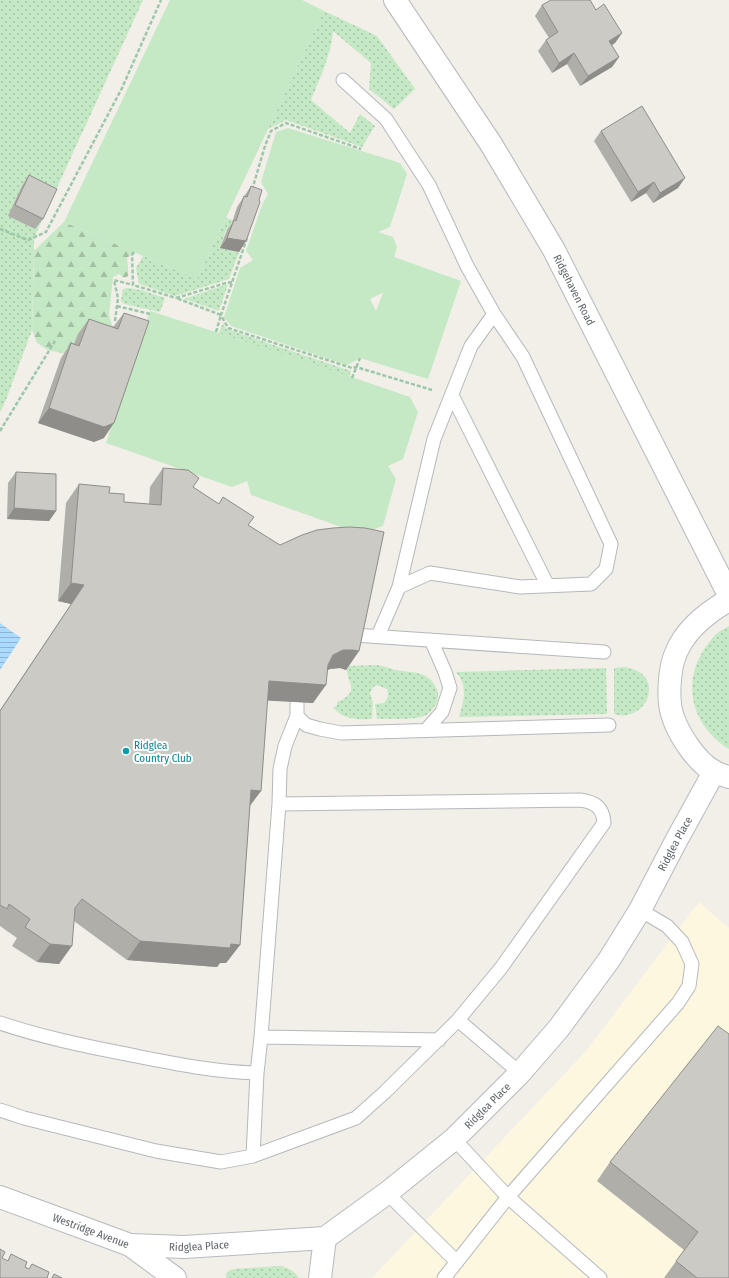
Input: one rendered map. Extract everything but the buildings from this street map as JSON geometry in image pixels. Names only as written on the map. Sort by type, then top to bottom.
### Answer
[{"type":"street","name":"Ridgehaven Road","points":[[395,0],[491,144],[554,250],[729,595]]},
{"type":"street","points":[[721,775],[698,758],[687,744],[672,716],[670,699],[671,676],[675,654],[686,635],[713,610],[729,600]]},
{"type":"street","name":"Ridglea Place","points":[[130,1245],[184,1247],[325,1238],[387,1193],[454,1139],[520,1073],[559,1028],[609,960],[640,910],[676,841],[721,775]]},
{"type":"street","name":"Westridge Avenue","points":[[0,1197],[130,1245],[168,1276]]},
{"type":"street","points":[[320,1278],[325,1238]]},
{"type":"lane","points":[[343,80],[386,119],[425,179],[467,266],[494,314],[523,357],[610,544],[606,568],[591,584],[520,587],[430,573],[399,587]]},
{"type":"lane","points":[[378,636],[399,587],[434,439],[471,346],[494,314]]},
{"type":"lane","points":[[452,395],[548,586]]},
{"type":"lane","points":[[354,635],[604,652]]},
{"type":"lane","points":[[426,730],[442,712],[450,688],[445,672],[431,640]]},
{"type":"lane","points":[[253,1156],[257,1074],[279,804],[280,769],[285,746],[297,709],[306,725],[320,730],[341,733],[609,725]]},
{"type":"lane","points":[[0,1110],[24,1118],[156,1151],[221,1162],[253,1156],[356,1118],[439,1040],[458,1020],[501,968],[604,823],[604,815],[599,807],[590,801],[580,800],[279,804]]},
{"type":"lane","points":[[444,1278],[508,1197],[678,1003],[689,986],[692,964],[682,942],[667,926],[640,910]]},
{"type":"lane","points":[[458,1020],[520,1073]]},
{"type":"lane","points":[[0,1023],[110,1051],[229,1072],[257,1074]]},
{"type":"lane","points":[[261,1037],[439,1040]]},
{"type":"lane","points":[[454,1139],[508,1197],[600,1278]]},
{"type":"lane","points":[[387,1193],[457,1262]]},
{"type":"path","points":[[0,229],[28,240],[46,232],[122,88],[161,0]]},
{"type":"path","points":[[256,195],[252,190],[271,131],[286,123],[361,149]]},
{"type":"path","points":[[216,332],[247,238]]},
{"type":"path","points":[[133,285],[132,255],[134,252]]},
{"type":"path","points":[[115,321],[118,298],[114,280],[176,298],[221,315],[228,328],[352,368],[356,367],[452,395]]},
{"type":"path","points":[[176,298],[226,282],[232,282]]},
{"type":"path","points":[[117,306],[150,314]]},
{"type":"path","points":[[0,431],[55,341]]},
{"type":"path","points":[[352,378],[360,358]]},
{"type":"shaded area","points":[[699,902],[729,928],[729,1278],[372,1278],[586,1051]]},
{"type":"green space","points":[[0,0],[143,0],[34,238],[32,330],[0,412]]},
{"type":"green space","points":[[170,0],[302,0],[324,11],[197,279],[64,222]]},
{"type":"green space","points":[[324,11],[377,36],[415,89],[394,109],[369,89],[371,63],[333,31],[328,58],[311,100],[350,133],[360,114],[375,126],[362,147],[286,120],[268,129]]},
{"type":"green space","points":[[288,128],[400,163],[407,174],[390,227],[378,232],[393,237],[397,247],[394,257],[461,281],[428,379],[360,358],[347,365],[231,326],[224,317],[240,268],[253,260],[246,251],[262,205],[268,194],[261,182],[276,132]],"holes":[[[383,293],[376,311],[370,299]]]},
{"type":"green space","points":[[226,218],[233,220],[229,231],[226,230],[220,248],[239,252],[229,279],[175,296],[139,284],[136,268],[143,256],[197,279]]},
{"type":"green space","points":[[64,222],[134,252],[127,258],[128,276],[124,278],[119,274],[113,277],[109,315],[113,328],[71,355],[48,350],[37,343],[32,330],[34,251]]},
{"type":"green space","points":[[228,284],[219,311],[184,299]]},
{"type":"green space","points":[[128,288],[141,290],[165,298],[160,312],[124,304],[121,301],[123,289]]},
{"type":"green space","points":[[150,311],[290,356],[410,397],[418,412],[403,459],[388,466],[396,479],[383,526],[361,534],[251,495],[247,481],[232,487],[106,443]]},
{"type":"green space","points":[[223,323],[226,329],[351,371],[349,377],[219,333]]},
{"type":"green space","points":[[729,626],[729,749],[707,730],[695,706],[692,692],[696,665],[703,651],[716,634]]},
{"type":"green space","points":[[377,665],[395,670],[418,673],[432,681],[436,687],[438,698],[432,710],[426,715],[415,718],[377,719],[375,704],[384,703],[388,695],[387,689],[377,685],[373,687],[370,693],[373,703],[372,719],[350,718],[336,711],[333,707],[337,706],[337,702],[345,698],[351,690],[347,666]]},
{"type":"green space","points":[[626,667],[643,675],[649,687],[649,693],[647,700],[639,710],[624,715],[614,714],[614,668]]},
{"type":"green space","points":[[606,668],[607,714],[459,717],[464,688],[460,677],[456,672]]},
{"type":"green space","points":[[280,1266],[291,1270],[299,1278],[226,1278],[227,1272],[234,1269]]},
{"type":"water","points":[[0,623],[21,638],[0,670]]},
{"type":"place","name":"Ridglea Country Club","points":[[126,751]]}]
